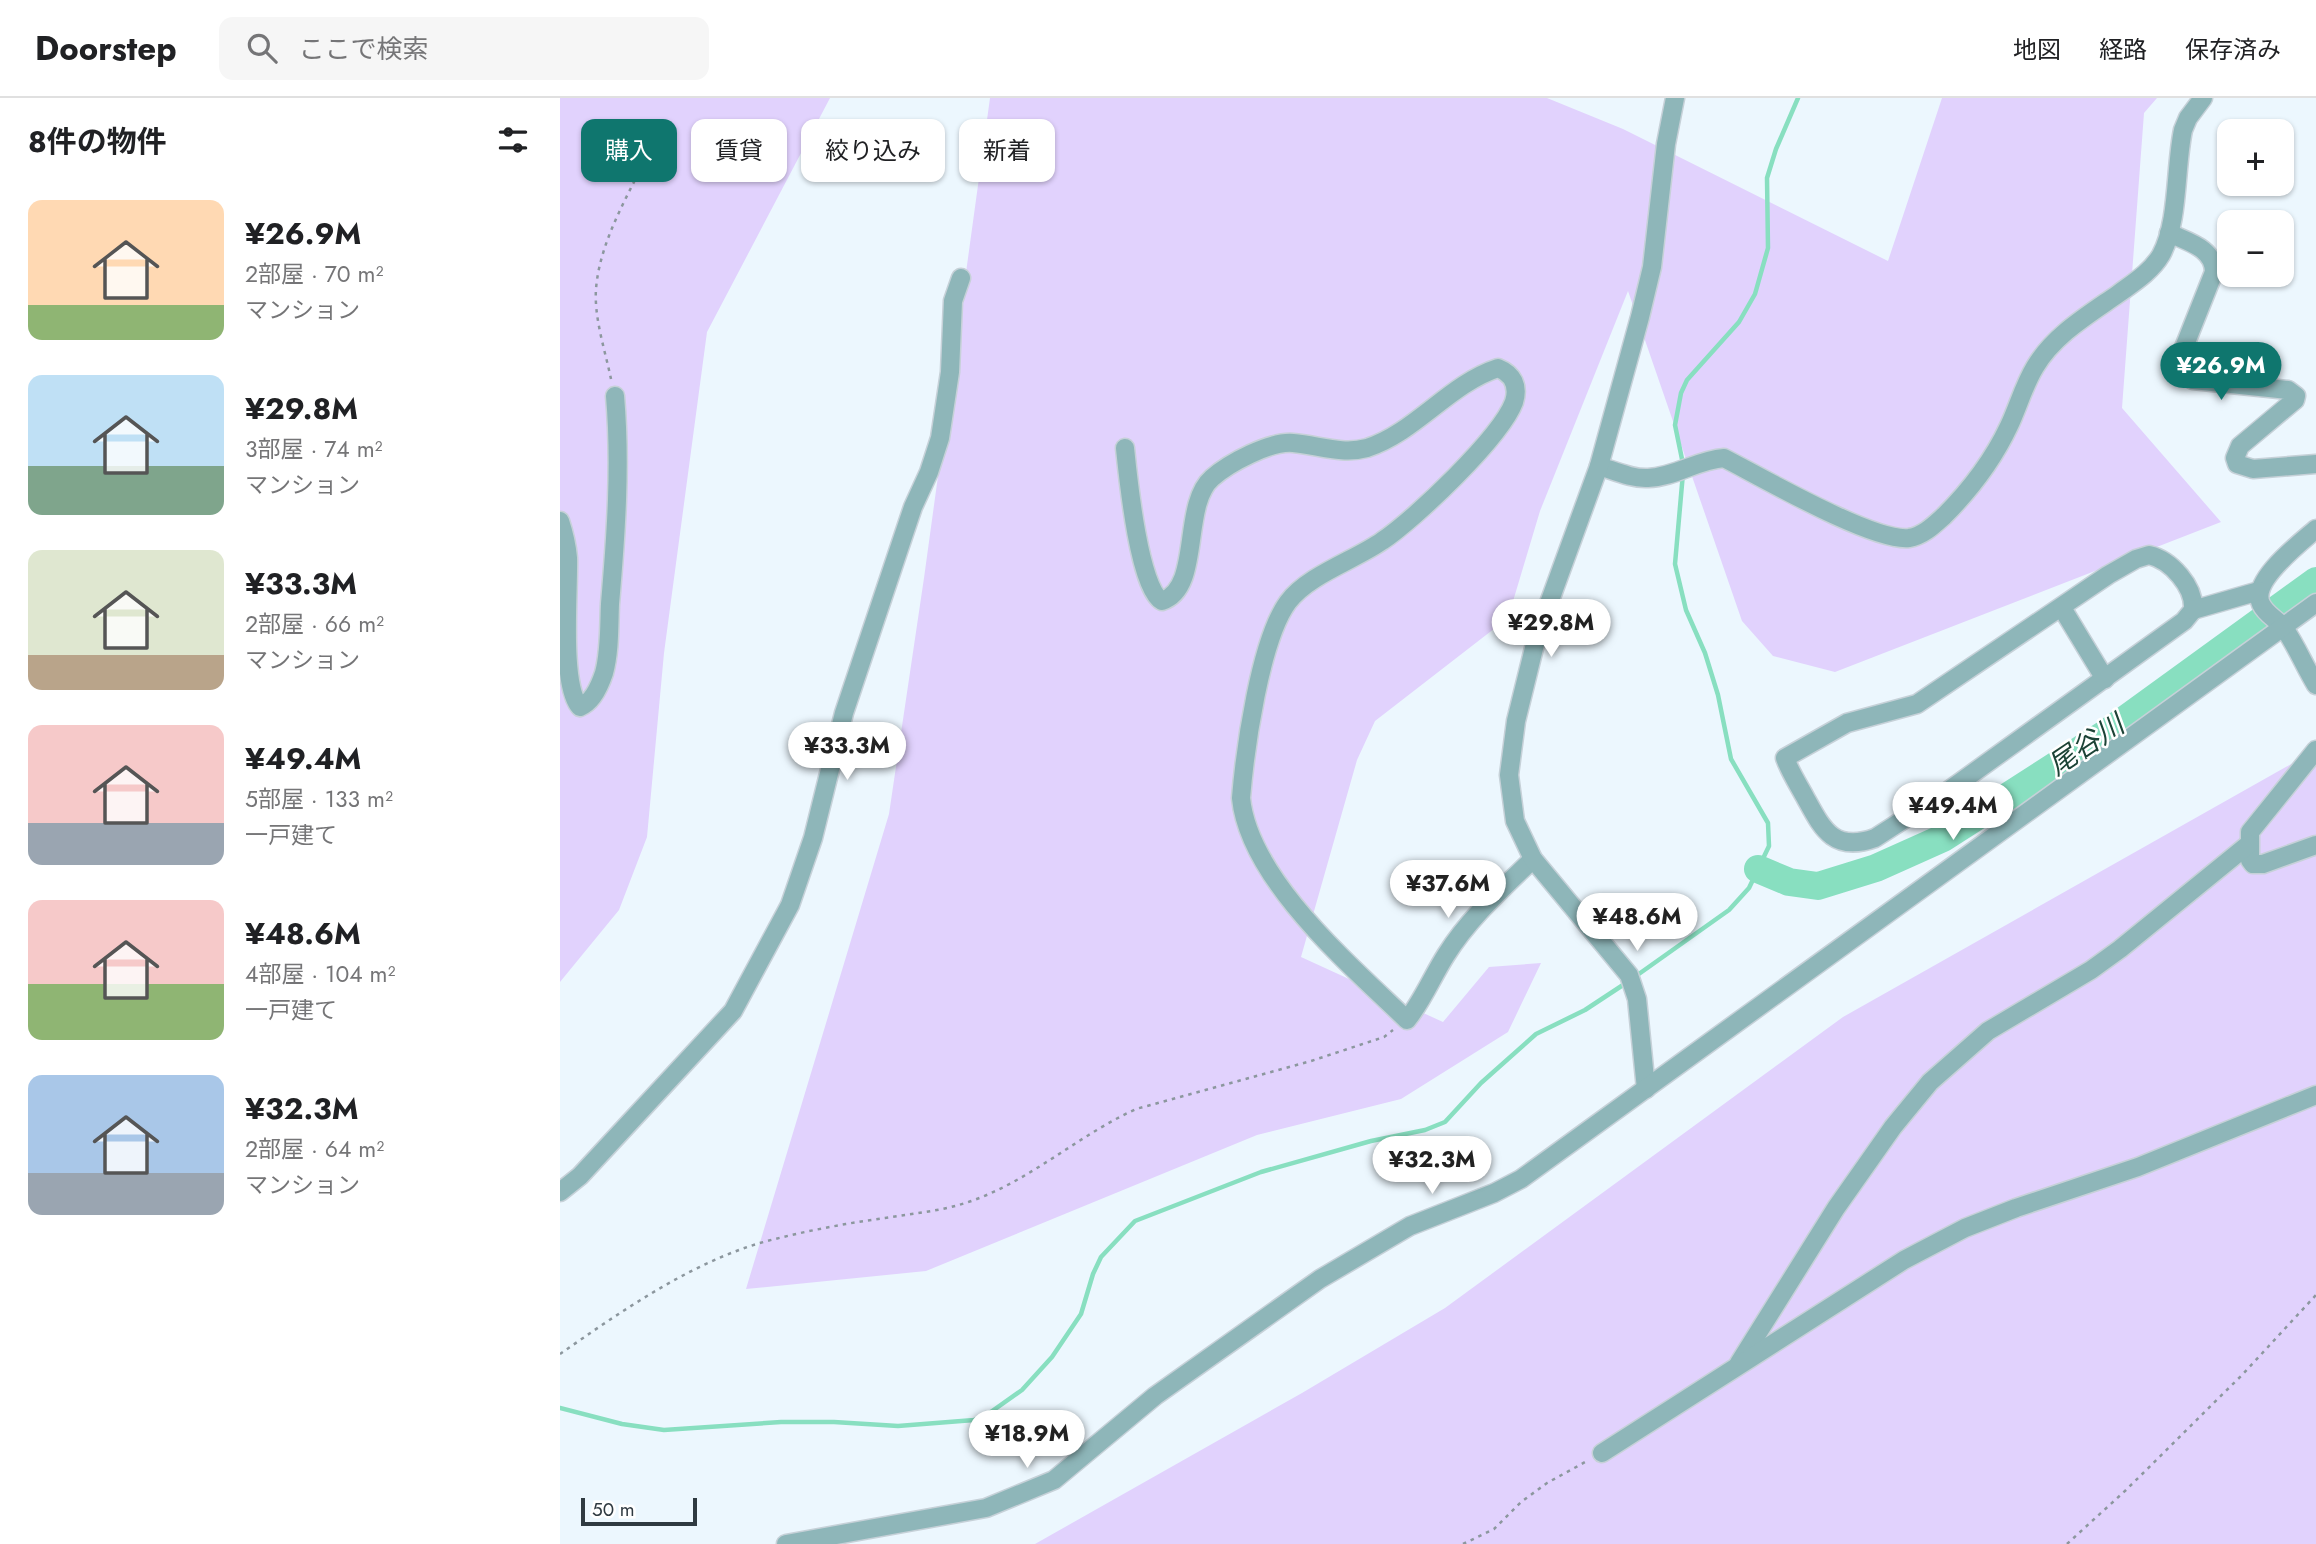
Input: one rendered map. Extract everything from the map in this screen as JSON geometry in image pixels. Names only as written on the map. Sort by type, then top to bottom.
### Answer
[{"type":"street","points":[[1646,1089],[1637,999],[1629,975],[1533,859],[1515,821],[1509,775],[1516,721],[1537,636],[1599,466],[1652,267],[1666,144],[1675,98]]},
{"type":"street","points":[[1599,466],[1647,478],[1669,474],[1706,460],[1724,458],[1849,521],[1900,538],[1911,538],[1924,533],[1954,506],[1986,467],[2010,424],[2033,369],[2045,351],[2094,310],[2150,270],[2165,246],[2169,233],[2183,130],[2188,118],[2203,98]]},
{"type":"street","points":[[2169,233],[2202,249],[2214,264],[2214,272],[2179,360],[2180,373],[2193,380],[2288,390],[2296,396],[2295,400],[2240,446],[2235,458],[2237,464],[2253,468],[2316,464]]},
{"type":"street","points":[[560,1192],[580,1176],[733,1011],[790,905],[813,838],[844,713],[913,507],[929,472],[940,438],[949,382],[953,300],[961,278]]},
{"type":"street","points":[[1125,449],[1134,521],[1147,579],[1152,591],[1162,601],[1168,599],[1179,585],[1188,560],[1200,493],[1215,476],[1256,452],[1276,444],[1290,443],[1350,451],[1366,448],[1402,430],[1488,371],[1498,368],[1506,371],[1516,388],[1508,413],[1453,478],[1421,510],[1384,540],[1311,583],[1289,601],[1273,633],[1253,715],[1241,798],[1243,816],[1255,847],[1270,874],[1348,963],[1407,1020],[1426,994],[1457,940],[1480,912],[1533,859]]},
{"type":"street","points":[[560,521],[568,556],[566,673],[572,698],[580,706],[589,701],[598,688],[606,661],[613,572],[618,433],[615,396]]},
{"type":"street","points":[[2316,528],[2279,563],[2259,591],[2259,601],[2264,610],[2283,627],[2316,685]]},
{"type":"street","points":[[2193,610],[2189,590],[2162,558],[2149,555],[2136,559],[2108,575],[1917,704],[1847,723],[1785,758],[1827,834],[1841,841],[1866,841],[1875,838],[1948,791],[2105,679],[2162,638],[2193,610],[2259,591]]},
{"type":"street","points":[[786,1544],[986,1508],[1054,1479],[1155,1396],[1320,1279],[1410,1226],[1494,1193],[1521,1179],[2316,603]]},
{"type":"street","points":[[2062,608],[2105,679]]},
{"type":"street","points":[[2316,750],[2254,826],[2249,844],[2250,860],[2258,865],[2316,845]]},
{"type":"street","points":[[1737,1367],[1836,1208],[1893,1127],[1930,1083],[1988,1031],[2091,970],[2249,844]]},
{"type":"street","points":[[1602,1453],[1904,1260],[1965,1228],[2138,1167],[2316,1095]]},
{"type":"path","points":[[615,396],[597,311],[596,289],[603,255],[612,230],[635,182]]},
{"type":"path","points":[[560,1354],[632,1303],[745,1248],[836,1225],[946,1209],[974,1200],[1029,1173],[1108,1121],[1136,1109],[1311,1061],[1372,1041],[1384,1037],[1407,1020]]},
{"type":"path","points":[[2067,1544],[2126,1490],[2243,1374],[2316,1295]]},
{"type":"path","points":[[1463,1544],[1494,1529],[1521,1502],[1547,1483],[1602,1453]]},
{"type":"shaded area","points":[[560,98],[830,98],[819,119],[801,119],[801,153],[787,180],[787,119],[691,119],[691,182],[786,182],[707,332],[664,653],[647,837],[619,910],[560,982]]},
{"type":"shaded area","points":[[990,98],[1547,98],[1623,129],[1888,261],[1942,98],[2157,98],[2144,113],[2122,408],[2221,522],[1835,672],[1773,656],[1742,621],[1628,291],[1540,511],[1508,618],[1375,721],[1357,760],[1301,957],[1443,1022],[1489,967],[1541,963],[1508,1032],[1401,1099],[1257,1135],[926,1271],[746,1289],[889,814],[978,182],[1055,182],[1055,119],[987,119]]},
{"type":"shaded area","points":[[2316,750],[2316,1544],[1035,1544],[1302,1393],[1445,1308],[1843,1017]]},
{"type":"waterway","points":[[1683,464],[1675,425],[1681,393],[1687,380],[1739,322],[1755,294],[1768,248],[1767,178],[1798,98]]},
{"type":"waterway","points":[[1636,976],[1729,910],[1749,888],[1769,846],[1768,823],[1731,759],[1718,695],[1705,653],[1686,610],[1675,564],[1683,473]]},
{"type":"waterway","name":"尾谷川","points":[[1758,869],[1789,882],[1818,886],[1876,868],[1943,838],[2105,734],[2316,581]]},
{"type":"waterway","points":[[560,1408],[622,1424],[664,1430],[781,1422],[898,1426],[974,1420],[988,1414],[1022,1390],[1052,1357],[1081,1314],[1101,1257],[1135,1221],[1261,1172],[1371,1141],[1425,1130],[1445,1122],[1481,1083],[1536,1034],[1585,1010],[1626,983]]}]
